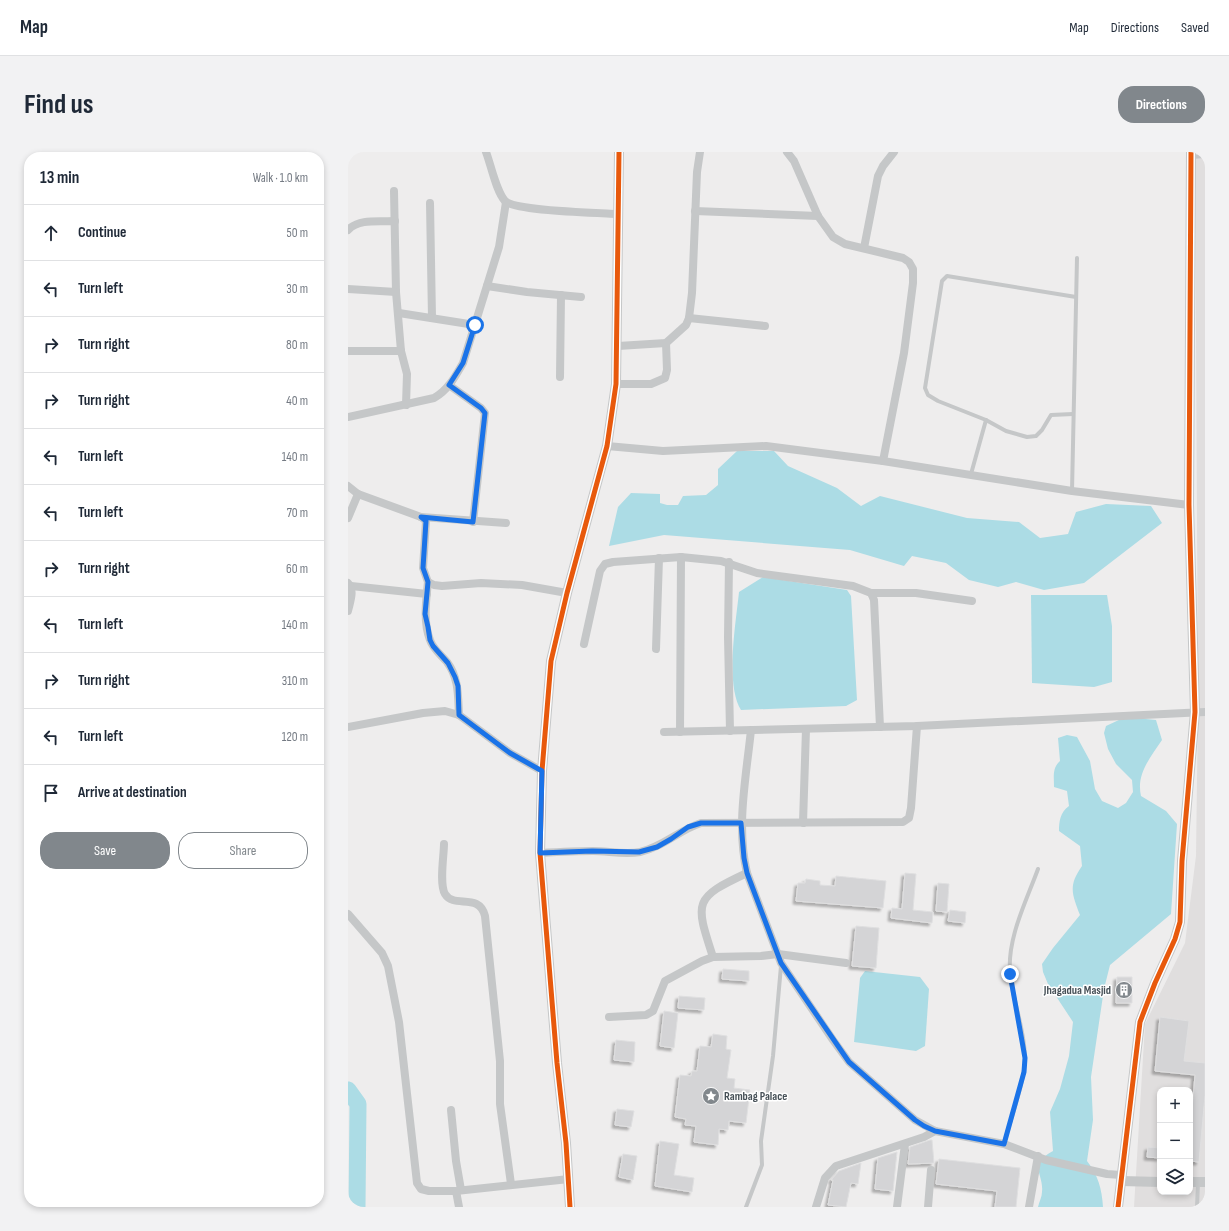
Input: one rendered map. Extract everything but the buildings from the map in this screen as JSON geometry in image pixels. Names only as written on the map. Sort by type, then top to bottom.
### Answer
[{"type":"street","points":[[486,152],[501,196],[506,202],[512,205],[553,210],[617,214]]},
{"type":"street","points":[[570,1207],[569,1179],[557,1063],[540,853],[542,771],[551,661],[567,593],[607,446],[616,384],[618,346],[617,214],[619,152]]},
{"type":"street","points":[[618,346],[666,343],[686,325],[689,318],[700,152]]},
{"type":"street","points":[[787,152],[794,161],[818,216],[833,237],[845,244],[903,258],[909,262],[913,268],[913,283],[904,353],[884,461]]},
{"type":"street","points":[[864,248],[872,200],[878,176],[883,166],[894,152]]},
{"type":"street","points":[[1118,1207],[1140,1022],[1154,982],[1175,938],[1180,922],[1182,861],[1200,712],[1189,505],[1191,154]]},
{"type":"street","points":[[394,191],[396,292],[399,313],[401,351],[407,374],[406,405]]},
{"type":"street","points":[[348,417],[434,398],[443,393],[449,385],[463,363],[475,325],[499,247],[506,202]]},
{"type":"street","points":[[430,203],[432,318]]},
{"type":"street","points":[[695,211],[818,216]]},
{"type":"street","points":[[348,230],[353,224],[362,222],[395,221]]},
{"type":"street","points":[[487,286],[527,292],[581,297]]},
{"type":"street","points":[[348,289],[396,292]]},
{"type":"street","points":[[560,377],[561,295]]},
{"type":"street","points":[[399,313],[475,325]]},
{"type":"street","points":[[689,318],[765,326]]},
{"type":"street","points":[[616,384],[651,384],[665,378],[666,343]]},
{"type":"street","points":[[348,350],[401,351]]},
{"type":"street","points":[[449,385],[481,408],[485,413],[473,522]]},
{"type":"street","points":[[607,446],[663,451],[766,446],[884,461],[1072,491],[1189,505]]},
{"type":"street","points":[[348,486],[358,494],[421,517],[506,524]]},
{"type":"street","points":[[348,518],[358,494]]},
{"type":"street","points":[[421,517],[426,521],[423,568],[428,582],[425,614],[430,640],[448,663],[455,677],[458,686],[459,715]]},
{"type":"street","points":[[680,732],[681,557]]},
{"type":"street","points":[[584,644],[600,571],[605,564],[659,558],[681,557],[729,562],[757,573],[852,586],[871,593],[916,593],[972,601]]},
{"type":"street","points":[[656,649],[659,558]]},
{"type":"street","points":[[729,562],[728,637],[730,731]]},
{"type":"street","points":[[428,582],[442,586],[481,583],[522,585],[567,593]]},
{"type":"street","points":[[348,611],[352,592],[350,584],[427,594]]},
{"type":"street","points":[[871,593],[874,600],[880,727]]},
{"type":"street","points":[[348,727],[422,713],[445,712],[459,715],[510,753],[542,771]]},
{"type":"street","points":[[664,732],[917,726],[1200,712]]},
{"type":"street","points":[[540,853],[592,851],[639,852],[657,847],[688,827],[701,823],[902,822],[909,818],[917,726]]},
{"type":"street","points":[[803,823],[806,729]]},
{"type":"street","points":[[751,730],[741,823],[747,873],[781,963],[849,1062],[915,1120],[935,1131],[1004,1144],[1046,1160],[1121,1178],[1157,1182]]},
{"type":"street","points":[[444,844],[444,893],[450,899],[479,904],[483,909],[485,916],[500,1060],[500,1104],[511,1184]]},
{"type":"street","points":[[713,957],[702,923],[702,905],[705,897],[720,886],[747,873]]},
{"type":"street","points":[[348,914],[382,953],[388,966],[399,1022],[417,1183],[422,1189],[430,1191],[459,1191],[511,1184],[569,1179]]},
{"type":"street","points":[[609,1017],[646,1015],[653,1011],[665,981],[702,961],[713,957],[761,956],[778,954],[846,963]]},
{"type":"street","points":[[452,1110],[459,1207]]},
{"type":"street","points":[[816,1207],[825,1178],[836,1166],[905,1144],[935,1131]]},
{"type":"street","points":[[897,1207],[905,1144]]},
{"type":"street","points":[[1029,1207],[1038,1156]]},
{"type":"street","points":[[928,1207],[932,1170]]},
{"type":"lane","points":[[1191,154],[1205,156]]},
{"type":"lane","points":[[1072,491],[1077,258]]},
{"type":"lane","points":[[1073,414],[1051,415],[1046,420],[1042,430],[1036,436],[1027,437],[1006,431],[986,420],[938,401],[928,395],[925,388],[942,281],[947,276],[1012,288],[1076,297]]},
{"type":"lane","points":[[972,474],[986,420]]},
{"type":"lane","points":[[1004,1144],[1024,1072],[1025,1058],[1012,986],[1011,950],[1013,936],[1038,869]]},
{"type":"lane","points":[[746,1207],[762,1165],[761,1141],[773,1056],[781,963]]},
{"type":"lane","points":[[1196,1207],[1198,1182]]},
{"type":"shaded area","points":[[1195,152],[1205,152],[1205,1207],[1134,1207],[1145,1024],[1185,943],[1196,856],[1198,704]]},
{"type":"water","points":[[737,451],[774,451],[788,466],[837,488],[861,506],[880,496],[967,518],[1019,522],[1040,538],[1068,534],[1076,512],[1106,504],[1151,506],[1162,523],[1084,583],[1044,590],[1016,582],[998,587],[969,580],[946,563],[912,556],[904,566],[850,550],[664,535],[609,546],[618,507],[631,493],[660,494],[660,503],[667,505],[678,505],[683,496],[706,495],[718,485],[718,469]]},
{"type":"water","points":[[763,577],[847,590],[851,596],[857,700],[846,706],[741,710],[736,699],[733,670],[734,636],[739,592]]},
{"type":"water","points":[[1031,595],[1107,595],[1112,626],[1112,682],[1094,687],[1032,683]]},
{"type":"water","points":[[1136,718],[1156,720],[1162,740],[1142,773],[1140,780],[1141,796],[1166,811],[1177,824],[1171,914],[1110,965],[1104,989],[1091,1077],[1093,1120],[1087,1161],[1099,1182],[1103,1207],[1038,1207],[1042,1196],[1042,1185],[1038,1170],[1041,1161],[1045,1156],[1053,1151],[1050,1112],[1060,1089],[1069,1056],[1073,1022],[1048,984],[1043,972],[1042,964],[1080,915],[1073,896],[1073,885],[1082,866],[1080,846],[1059,831],[1062,814],[1069,806],[1067,791],[1054,787],[1055,770],[1060,761],[1058,738],[1067,735],[1077,737],[1090,761],[1095,789],[1102,801],[1118,808],[1126,803],[1133,792],[1132,780],[1116,764],[1108,749],[1104,733],[1106,726],[1121,719]]},
{"type":"water","points":[[865,971],[920,977],[929,989],[925,1046],[916,1051],[854,1042],[860,978]]},
{"type":"waterway","points":[[348,1090],[358,1104],[357,1207]]},
{"type":"cycle path","points":[[570,1207],[566,1143],[557,1063],[540,853],[542,771],[551,661],[567,593],[607,446],[616,384],[619,152]]},
{"type":"cycle path","points":[[1118,1207],[1140,1022],[1155,983],[1175,939],[1180,922],[1182,861],[1195,712],[1189,505],[1191,152]]},
{"type":"place","name":"Jhagadua Masjid","points":[[1124,990]]},
{"type":"place","name":"Rambag Palace","points":[[711,1096]]},
{"type":"route","points":[[475,325],[463,363],[455,379],[449,385],[481,408],[485,413],[473,522],[421,517],[426,521],[423,568],[428,582],[425,614],[430,640],[433,646],[448,663],[455,677],[458,686],[459,715],[510,753],[542,771],[540,853],[592,851],[639,852],[657,847],[688,827],[701,823],[741,823],[747,873],[781,963],[849,1062],[915,1120],[935,1131],[1004,1144],[1024,1072],[1025,1058],[1024,1044],[1010,974]]}]
